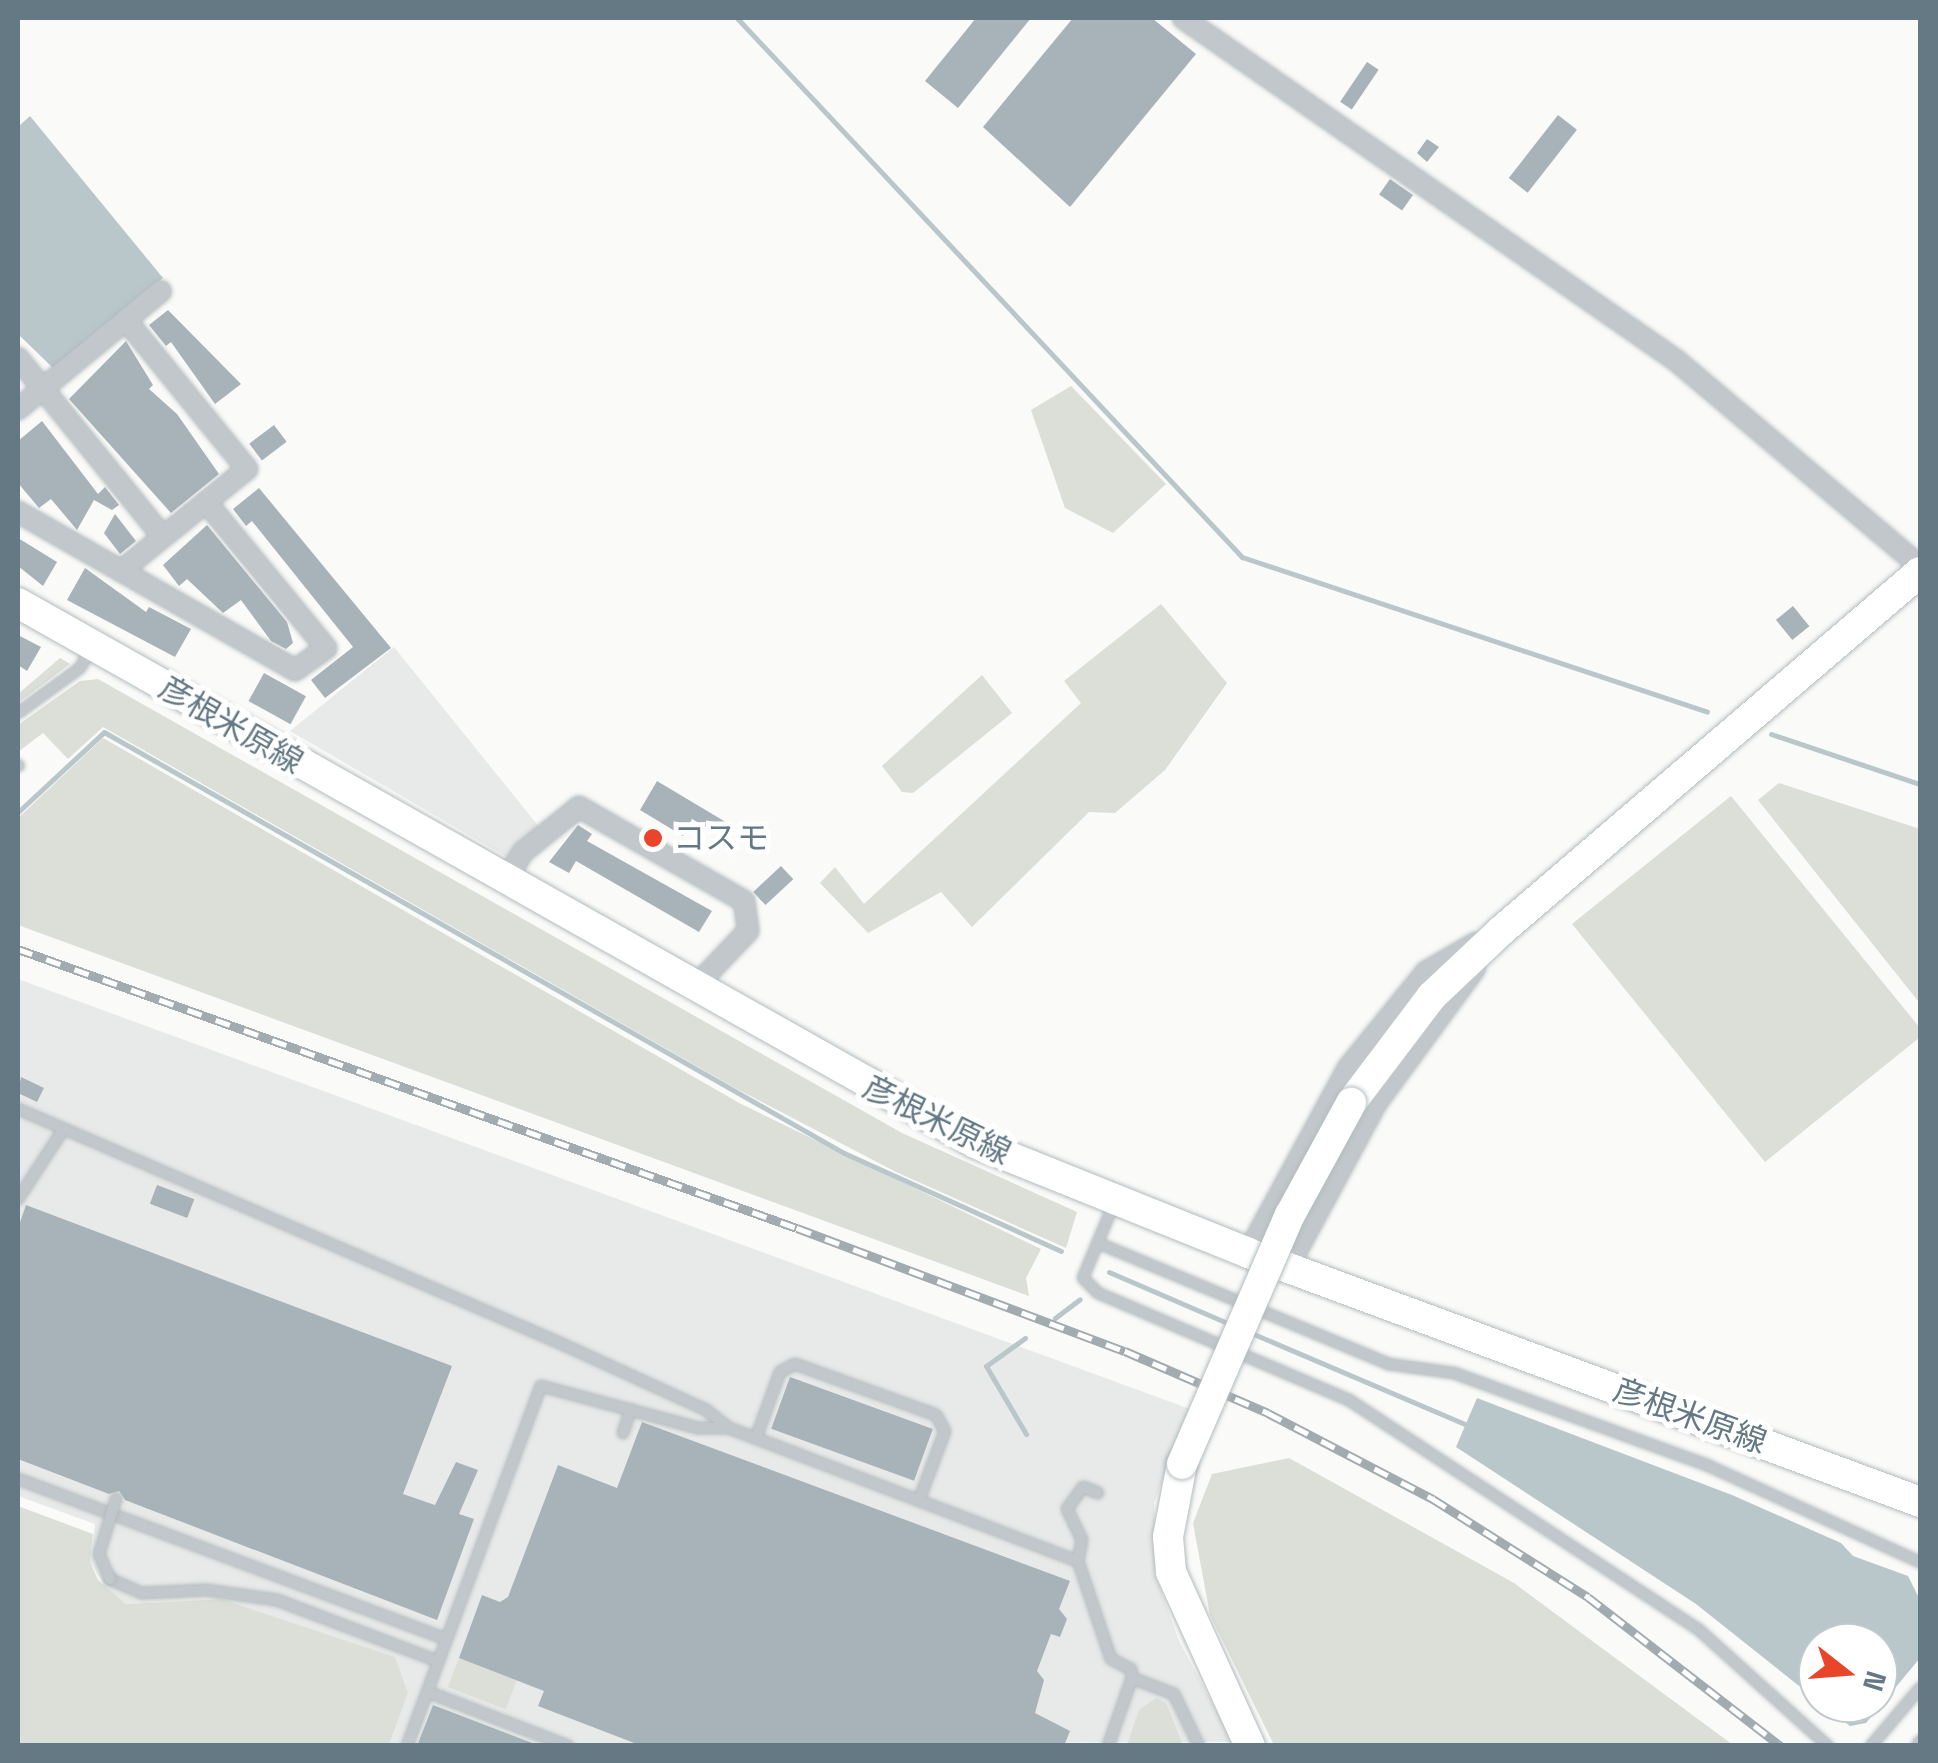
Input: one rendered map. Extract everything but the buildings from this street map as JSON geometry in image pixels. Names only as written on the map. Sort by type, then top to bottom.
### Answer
[{"type":"main road","points":[[1250,1746],[1171,1572],[1168,1537],[1182,1464],[1290,1214],[1351,1103],[1432,996],[1502,930],[1920,569]]},
{"type":"main road","name":"彦根米原線","points":[[18,603],[694,988],[975,1143],[1248,1253],[1920,1502]]},
{"type":"street","points":[[1183,18],[1677,360],[1920,569]]},
{"type":"street","points":[[18,409],[161,291]]},
{"type":"street","points":[[121,572],[246,469],[126,320]]},
{"type":"street","points":[[18,358],[163,537]]},
{"type":"street","points":[[18,512],[295,670],[326,648],[206,502]]},
{"type":"street","points":[[506,880],[523,852],[579,807],[744,901],[748,930],[694,988]]},
{"type":"street","points":[[1248,1253],[1329,1096],[1386,1018],[1441,961],[1502,930]]},
{"type":"street","points":[[1288,1267],[1377,1102],[1502,930]]},
{"type":"lane","points":[[18,713],[80,668],[93,646]]},
{"type":"lane","points":[[18,1109],[61,1132],[562,1344],[706,1410],[730,1428],[1078,1560]]},
{"type":"lane","points":[[18,1199],[61,1132]]},
{"type":"lane","points":[[1116,1200],[1083,1278],[1098,1292],[1349,1400],[1698,1628],[1828,1746]]},
{"type":"lane","points":[[1098,1243],[1388,1364],[1454,1373],[1709,1466],[1920,1562]]},
{"type":"lane","points":[[756,1438],[780,1372],[795,1364],[936,1415],[944,1431],[919,1500]]},
{"type":"lane","points":[[407,1746],[541,1386],[698,1428],[730,1428]]},
{"type":"lane","points":[[623,1433],[631,1409]]},
{"type":"lane","points":[[18,1479],[446,1640]]},
{"type":"lane","points":[[1098,1493],[1083,1487],[1067,1508],[1082,1540],[1078,1560],[1110,1659],[1131,1670],[1132,1678],[1108,1746]]},
{"type":"lane","points":[[116,1499],[99,1554],[110,1579],[142,1593],[206,1590],[277,1600],[438,1660]]},
{"type":"lane","points":[[1132,1678],[1174,1694],[1199,1746]]},
{"type":"lane","points":[[1871,1746],[1920,1688]]},
{"type":"lane","points":[[428,1692],[568,1746]]},
{"type":"shaded area","points":[[30,116],[163,278],[53,368],[18,334],[18,127]]},
{"type":"shaded area","points":[[1071,386],[1166,484],[1113,533],[1065,508],[1031,410]]},
{"type":"shaded area","points":[[1161,604],[1227,683],[1165,770],[1115,813],[1089,812],[972,927],[941,892],[868,933],[820,883],[835,867],[864,904],[1081,703],[1064,681]]},
{"type":"shaded area","points":[[394,647],[540,828],[510,859],[290,731]]},
{"type":"shaded area","points":[[60,658],[70,664],[18,703],[18,694]]},
{"type":"shaded area","points":[[982,675],[1012,713],[913,793],[902,792],[882,766]]},
{"type":"shaded area","points":[[98,679],[902,1133],[1077,1212],[1066,1248],[896,1172],[735,1088],[103,727],[68,759],[43,733],[18,752],[18,725],[80,681]]},
{"type":"shaded area","points":[[103,738],[741,1104],[1041,1249],[1026,1278],[1029,1296],[18,925],[18,818]]},
{"type":"shaded area","points":[[1779,783],[1920,829],[1918,1001],[1758,800]]},
{"type":"shaded area","points":[[1731,796],[1920,1028],[1919,1038],[1765,1162],[1572,924]]},
{"type":"shaded area","points":[[18,979],[1190,1409],[1154,1503],[1155,1574],[1179,1641],[1233,1742],[389,1745],[408,1693],[221,1599],[127,1604],[110,1594],[90,1562],[95,1524],[18,1496]]},
{"type":"shaded area","points":[[1477,1398],[1732,1495],[1841,1543],[1853,1556],[1908,1576],[1920,1600],[1920,1658],[1898,1684],[1898,1623],[1798,1623],[1798,1685],[1696,1604],[1456,1447]]},
{"type":"shaded area","points":[[1289,1458],[1514,1583],[1733,1745],[1274,1745],[1210,1615],[1193,1523],[1212,1474]]},
{"type":"shaded area","points":[[18,1506],[93,1534],[90,1562],[98,1580],[126,1604],[221,1599],[395,1657],[408,1693],[389,1745],[18,1745]]},
{"type":"shaded area","points":[[459,1658],[517,1680],[506,1709],[448,1687]]},
{"type":"shaded area","points":[[1156,1698],[1166,1703],[1183,1745],[1127,1745],[1139,1710]]},
{"type":"waterway","points":[[737,18],[1242,557],[1707,712]]},
{"type":"waterway","points":[[18,812],[104,732],[844,1153],[1061,1251]]},
{"type":"waterway","points":[[1771,734],[1920,784]]},
{"type":"waterway","points":[[1109,1272],[1230,1324]]},
{"type":"waterway","points":[[1055,1318],[1080,1299]]},
{"type":"waterway","points":[[1249,1332],[1469,1426]]},
{"type":"waterway","points":[[1025,1338],[986,1366],[1026,1434]]},
{"type":"railway","points":[[18,949],[797,1228],[1125,1351],[1268,1413],[1433,1499],[1588,1597],[1781,1746]]},
{"type":"place","name":"コスモ","points":[[653,838]]}]
